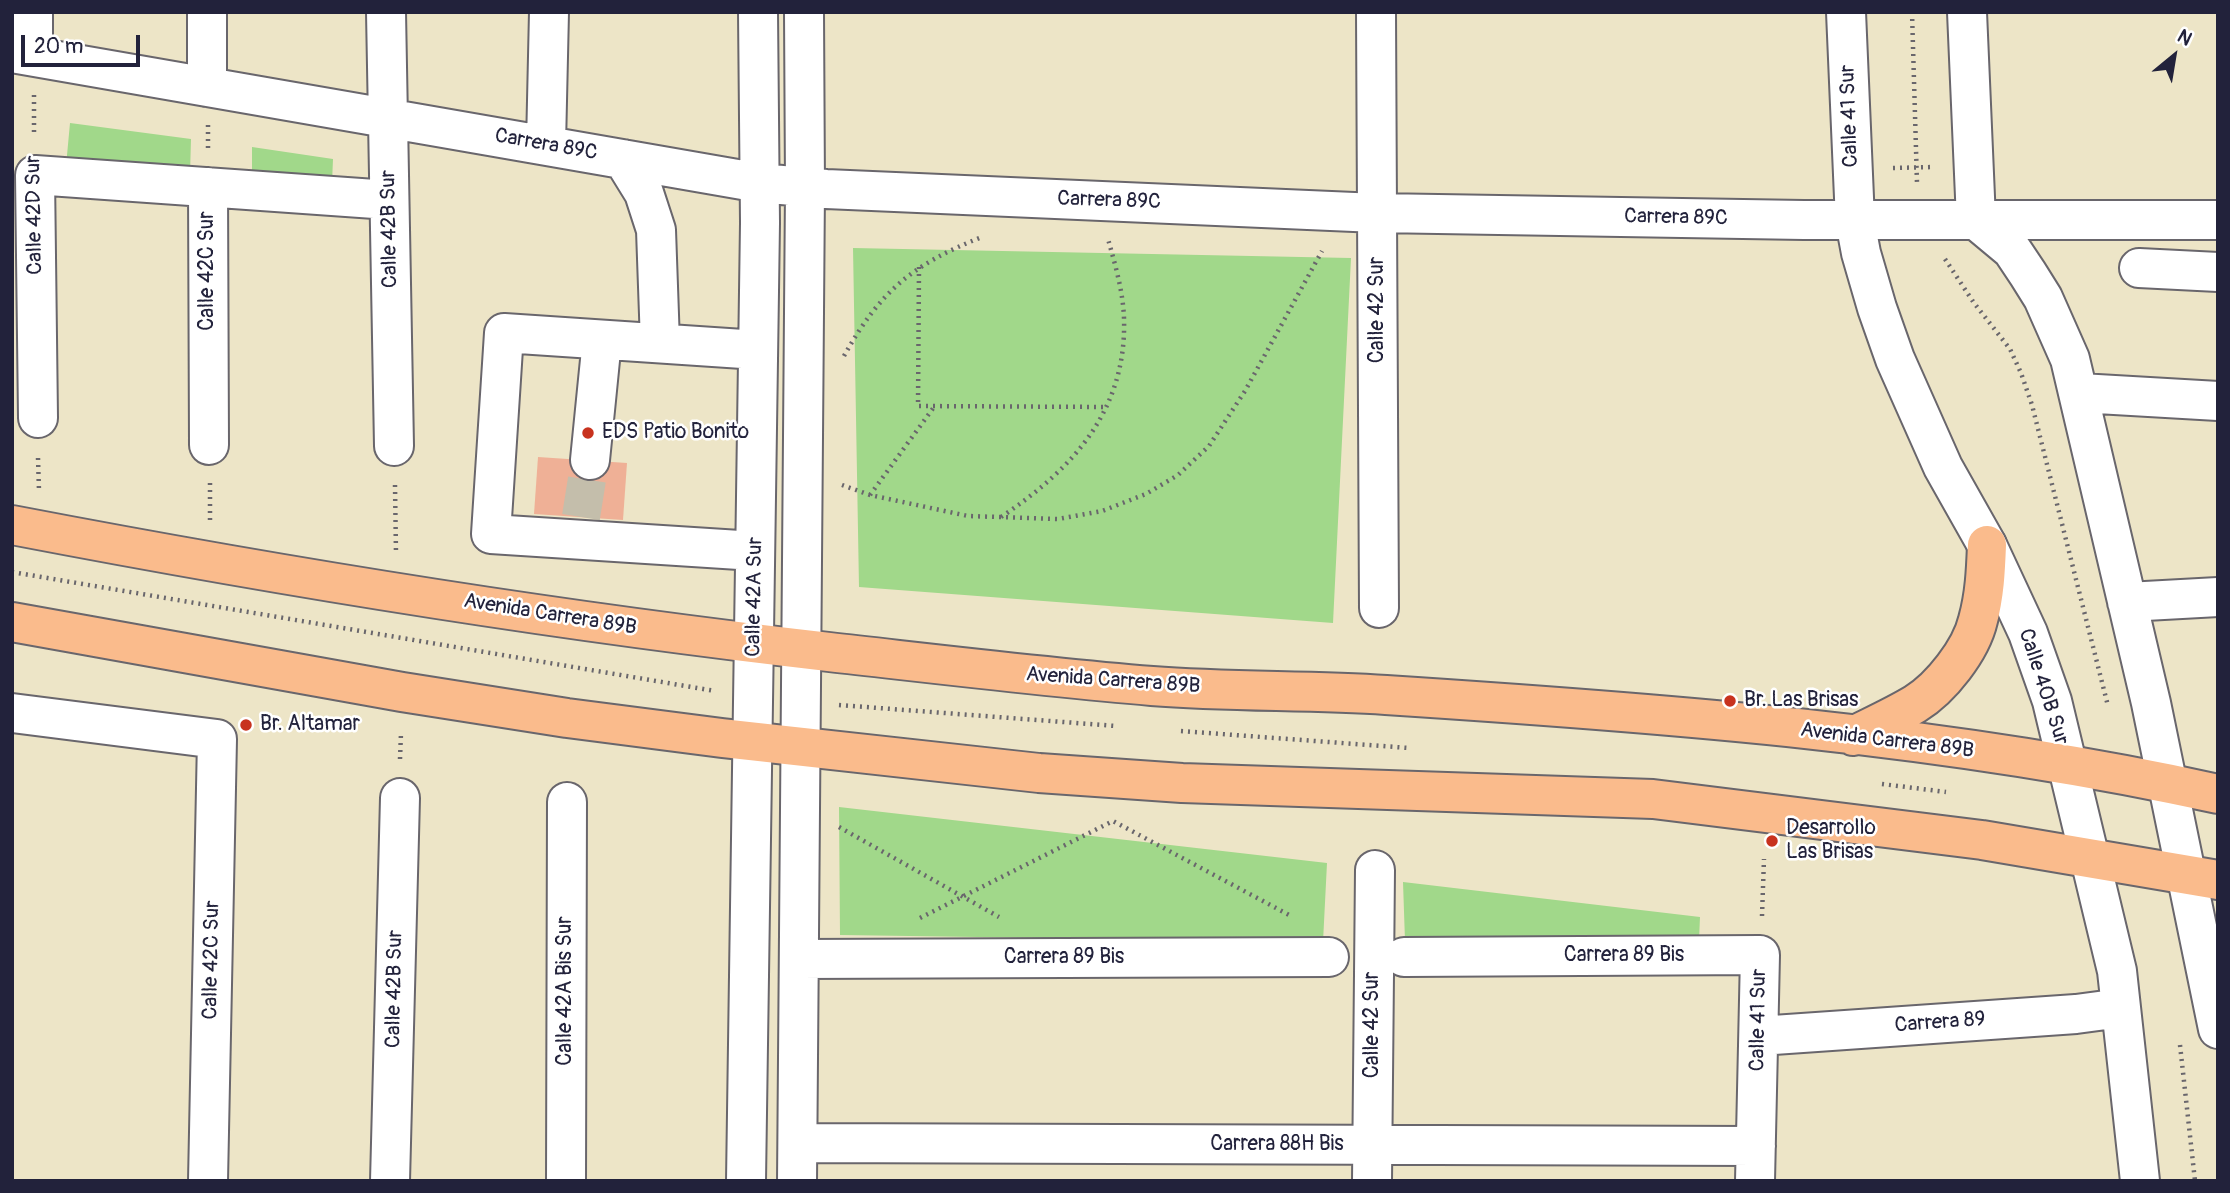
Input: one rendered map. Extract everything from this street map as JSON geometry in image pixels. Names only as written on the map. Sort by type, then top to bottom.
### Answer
[{"type":"main road","name":"Avenida Carrera 89B","points":[[12,525],[210,563],[625,627],[802,649],[1048,677],[1160,686],[1379,695],[1689,717],[2014,756],[2218,794]]},
{"type":"main road","points":[[1853,736],[1916,704],[1940,683],[1962,654],[1978,622],[1987,545]]},
{"type":"main road","points":[[12,622],[402,692],[567,718],[801,747],[1039,772],[1182,783],[1653,799],[1982,840],[2202,877]]},
{"type":"street","points":[[23,54],[33,12]]},
{"type":"street","points":[[207,12],[207,87]]},
{"type":"street","name":"Calle 42B Sur","points":[[386,12],[394,446]]},
{"type":"street","points":[[546,145],[549,12]]},
{"type":"street","name":"Calle 42A Sur","points":[[746,1181],[760,183],[758,12]]},
{"type":"street","points":[[797,1181],[806,188],[804,12]]},
{"type":"street","name":"Calle 42 Sur","points":[[1376,12],[1379,608]]},
{"type":"street","name":"Calle 41 Sur","points":[[1846,12],[1855,220]]},
{"type":"street","points":[[1967,12],[1976,220],[2012,250],[2043,298],[2070,359],[2080,393],[2167,783],[2202,877],[2218,1029]]},
{"type":"street","name":"Carrera 89C","points":[[23,54],[760,183],[806,188],[1377,213],[1926,221],[2218,220]]},
{"type":"street","points":[[623,159],[644,193],[656,230],[660,344]]},
{"type":"street","points":[[35,175],[389,200]]},
{"type":"street","name":"Calle 42D Sur","points":[[35,175],[38,418]]},
{"type":"street","name":"Calle 42C Sur","points":[[208,187],[209,444]]},
{"type":"street","name":"Calle 40B Sur","points":[[1855,220],[1870,286],[1895,359],[1943,467],[1987,545],[2028,633],[2052,702],[2115,960],[2140,1181]]},
{"type":"street","points":[[2139,268],[2218,272]]},
{"type":"street","points":[[755,551],[580,528],[491,534],[504,333],[758,350]]},
{"type":"street","points":[[590,460],[602,340]]},
{"type":"street","points":[[2080,393],[2218,401]]},
{"type":"street","points":[[2127,602],[2218,597]]},
{"type":"street","name":"Calle 42C Sur","points":[[12,713],[216,739],[208,1181]]},
{"type":"street","name":"Calle 42B Sur","points":[[390,1181],[400,798]]},
{"type":"street","name":"Calle 42A Bis Sur","points":[[566,1181],[567,802]]},
{"type":"street","name":"Calle 42 Sur","points":[[1372,1163],[1375,870]]},
{"type":"street","name":"Calle 41 Sur","points":[[1756,1163],[1760,955]]},
{"type":"street","name":"Carrera 89 Bis","points":[[1404,957],[1760,955]]},
{"type":"street","name":"Carrera 89 Bis","points":[[799,959],[1329,957]]},
{"type":"street","name":"Carrera 89","points":[[1759,1036],[2076,1014],[2121,1008]]},
{"type":"street","name":"Carrera 88H Bis","points":[[797,1143],[1372,1163],[1756,1163]]},
{"type":"path","points":[[1912,12],[1916,168],[1926,221],[1940,251],[1973,303],[2010,349],[2021,373],[2032,405],[2111,716]]},
{"type":"path","name":"Calle 42D Sur","points":[[23,54],[35,175]]},
{"type":"path","name":"Calle 42C Sur","points":[[207,87],[208,187]]},
{"type":"path","points":[[1882,169],[1934,167]]},
{"type":"path","points":[[1000,517],[1032,496],[1062,470],[1089,439],[1107,407],[1120,361],[1124,318],[1118,277],[1107,234]]},
{"type":"path","points":[[839,366],[872,313],[892,289],[919,267],[938,256],[985,236]]},
{"type":"path","points":[[836,483],[870,495],[968,516],[1058,519],[1102,511],[1146,494],[1178,475],[1209,446],[1238,402],[1328,241]]},
{"type":"path","points":[[919,267],[918,406],[1107,407]]},
{"type":"path","points":[[870,495],[934,406]]},
{"type":"path","points":[[209,444],[210,531]]},
{"type":"path","points":[[394,446],[396,565]]},
{"type":"path","points":[[12,572],[723,692]]},
{"type":"path","points":[[912,921],[1113,821],[1294,918]]},
{"type":"path","points":[[835,824],[1011,924]]},
{"type":"path","name":"Calle 41 Sur","points":[[1760,955],[1764,859]]},
{"type":"green space","points":[[70,123],[191,139],[190,174],[66,166]]},
{"type":"green space","points":[[252,147],[333,159],[332,183],[252,178]]},
{"type":"green space","points":[[853,248],[1351,258],[1333,623],[859,587]]},
{"type":"green space","points":[[839,807],[1327,863],[1323,942],[840,935]]},
{"type":"green space","points":[[1403,882],[1700,917],[1699,940],[1405,941]]},
{"type":"building","points":[[538,457],[627,463],[623,520],[534,514]]},
{"type":"tunnel","points":[[581,517],[590,460]]},
{"type":"place","name":"EDS Patio Bonito","points":[[588,433]]},
{"type":"place","name":"Br. Las Brisas","points":[[1730,701]]},
{"type":"place","name":"Br. Altamar","points":[[246,725]]},
{"type":"place","name":"Desarrollo Las Brisas","points":[[1772,841]]}]
